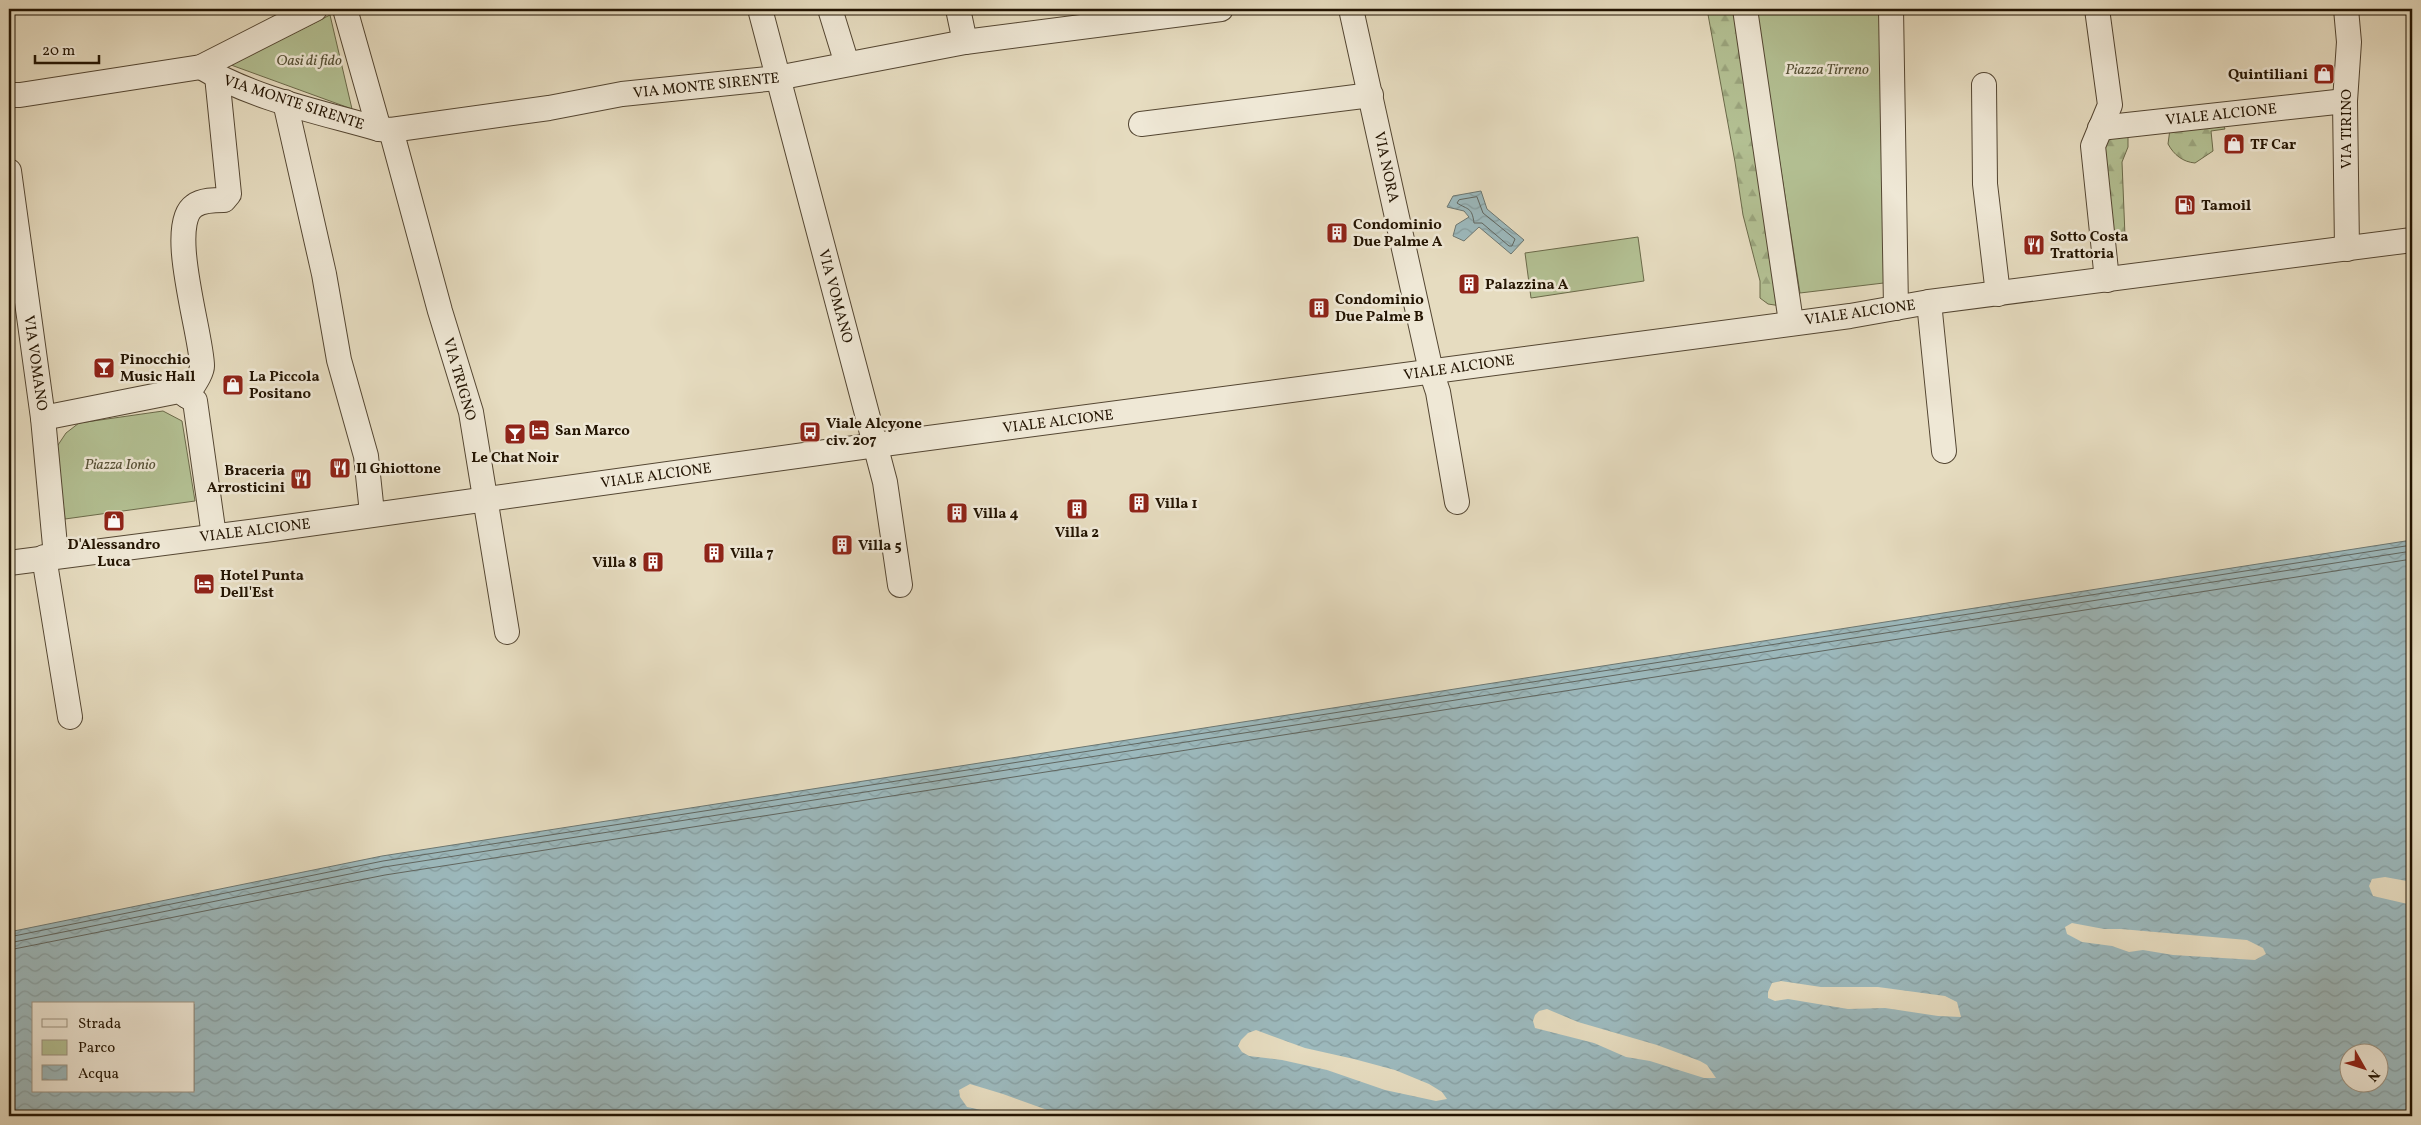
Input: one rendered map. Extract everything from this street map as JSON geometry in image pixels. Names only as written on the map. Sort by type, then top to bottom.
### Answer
[{"type":"street","points":[[13,97],[209,72],[315,9]]},
{"type":"street","name":"VIA TRIGNO","points":[[345,9],[385,130],[471,412],[507,632]]},
{"type":"street","name":"VIA VOMANO","points":[[760,9],[885,482],[900,585]]},
{"type":"street","points":[[830,9],[848,64]]},
{"type":"street","points":[[958,9],[965,42]]},
{"type":"street","name":"VIA MONTE SIRENTE","points":[[209,72],[285,102],[385,130],[549,108],[622,94],[777,78],[1109,16],[1221,9]]},
{"type":"street","name":"VIA NORA","points":[[1352,9],[1431,371],[1438,392],[1457,502]]},
{"type":"street","points":[[1745,9],[1791,322]]},
{"type":"street","points":[[1891,9],[1896,308]]},
{"type":"street","points":[[2097,9],[2110,105],[2093,146],[2107,280]]},
{"type":"street","name":"VIA TIRINO","points":[[2346,9],[2349,42],[2345,101],[2346,249]]},
{"type":"street","points":[[187,396],[203,368],[184,260],[184,223],[195,205],[209,200],[224,200],[229,194],[209,72]]},
{"type":"street","points":[[1984,85],[1985,184],[1998,294]]},
{"type":"street","points":[[1141,124],[1372,95]]},
{"type":"street","name":"VIALE ALCIONE","points":[[2100,128],[2345,101]]},
{"type":"street","points":[[285,102],[324,274],[340,360],[366,456],[372,513]]},
{"type":"street","name":"VIA VOMANO","points":[[9,171],[43,418],[50,556],[70,717]]},
{"type":"street","name":"VIALE ALCIONE","points":[[9,563],[1930,302],[2412,240]]},
{"type":"street","points":[[1930,302],[1944,450]]},
{"type":"street","points":[[43,418],[179,391],[195,401],[214,536]]},
{"type":"green space","points":[[1707,9],[1738,9],[1781,306],[1768,304],[1760,298],[1760,281],[1743,215]]},
{"type":"green space","name":"Piazza Tirreno","points":[[1756,9],[1885,9],[1892,282],[1800,293]]},
{"type":"green space","name":"Oasi di fido","points":[[330,15],[352,109],[231,65]]},
{"type":"green space","points":[[2223,124],[2225,129],[2211,131],[2213,151],[2195,163],[2179,157],[2168,144],[2170,129]]},
{"type":"green space","points":[[2128,133],[2128,147],[2122,162],[2125,236],[2113,240],[2102,150],[2108,136]]},
{"type":"green space","points":[[1638,237],[1644,281],[1531,298],[1525,253]]},
{"type":"green space","name":"Piazza Ionio","points":[[163,411],[182,421],[195,501],[65,519],[56,448],[66,433],[79,423]]},
{"type":"water","points":[[1481,191],[1487,209],[1524,240],[1511,254],[1479,227],[1464,241],[1453,236],[1456,225],[1469,217],[1464,211],[1447,207],[1453,196]]},
{"type":"water","points":[[2412,540],[2412,1116],[9,1116],[9,932],[382,856]]},
{"type":"pier","points":[[2385,877],[2412,882],[2412,905],[2373,896],[2369,886],[2372,879]]},
{"type":"pier","points":[[2072,923],[2104,929],[2247,940],[2263,948],[2266,954],[2255,960],[2173,955],[2143,950],[2129,952],[2112,946],[2082,942],[2067,934],[2065,927]]},
{"type":"pier","points":[[1781,981],[1821,987],[1878,987],[1945,996],[1957,1002],[1961,1017],[1938,1016],[1885,1008],[1848,1009],[1788,999],[1775,1001],[1768,998],[1768,992],[1772,983]]},
{"type":"pier","points":[[1547,1009],[1578,1022],[1657,1045],[1700,1061],[1707,1065],[1716,1078],[1704,1078],[1650,1061],[1626,1057],[1594,1043],[1535,1028],[1533,1021],[1535,1015],[1539,1011]]},
{"type":"pier","points":[[1256,1030],[1305,1048],[1395,1070],[1429,1084],[1442,1092],[1447,1099],[1436,1101],[1385,1090],[1327,1070],[1282,1060],[1249,1056],[1242,1052],[1238,1046],[1248,1033]]},
{"type":"pier","points":[[970,1084],[1064,1116],[1010,1116],[967,1107],[960,1097],[959,1090]]},
{"type":"place","name":"Quintiliani","points":[[2324,74]]},
{"type":"place","name":"TF Car","points":[[2234,144]]},
{"type":"place","name":"Tamoil","points":[[2185,205]]},
{"type":"place","name":"Condominio Due Palme A","points":[[1337,233]]},
{"type":"place","name":"Sotto Costa Trattoria","points":[[2034,245]]},
{"type":"place","name":"Palazzina A","points":[[1469,284]]},
{"type":"place","name":"Condominio Due Palme B","points":[[1319,308]]},
{"type":"place","name":"Pinocchio Music Hall","points":[[104,368]]},
{"type":"place","name":"La Piccola Positano","points":[[233,385]]},
{"type":"place","name":"San Marco","points":[[539,430]]},
{"type":"place","name":"Viale Alcyone civ. 207","points":[[810,432]]},
{"type":"place","name":"Le Chat Noir","points":[[515,434]]},
{"type":"place","name":"Il Ghiottone","points":[[340,468]]},
{"type":"place","name":"Braceria Arrosticini","points":[[301,479]]},
{"type":"place","name":"Villa 1","points":[[1139,503]]},
{"type":"place","name":"Villa 2","points":[[1077,509]]},
{"type":"place","name":"Villa 4","points":[[957,513]]},
{"type":"place","name":"D'Alessandro Luca","points":[[114,521]]},
{"type":"place","name":"Villa 5","points":[[842,545]]},
{"type":"place","name":"Villa 7","points":[[714,553]]},
{"type":"place","name":"Villa 8","points":[[653,562]]},
{"type":"place","name":"Hotel Punta Dell'Est","points":[[204,584]]}]
